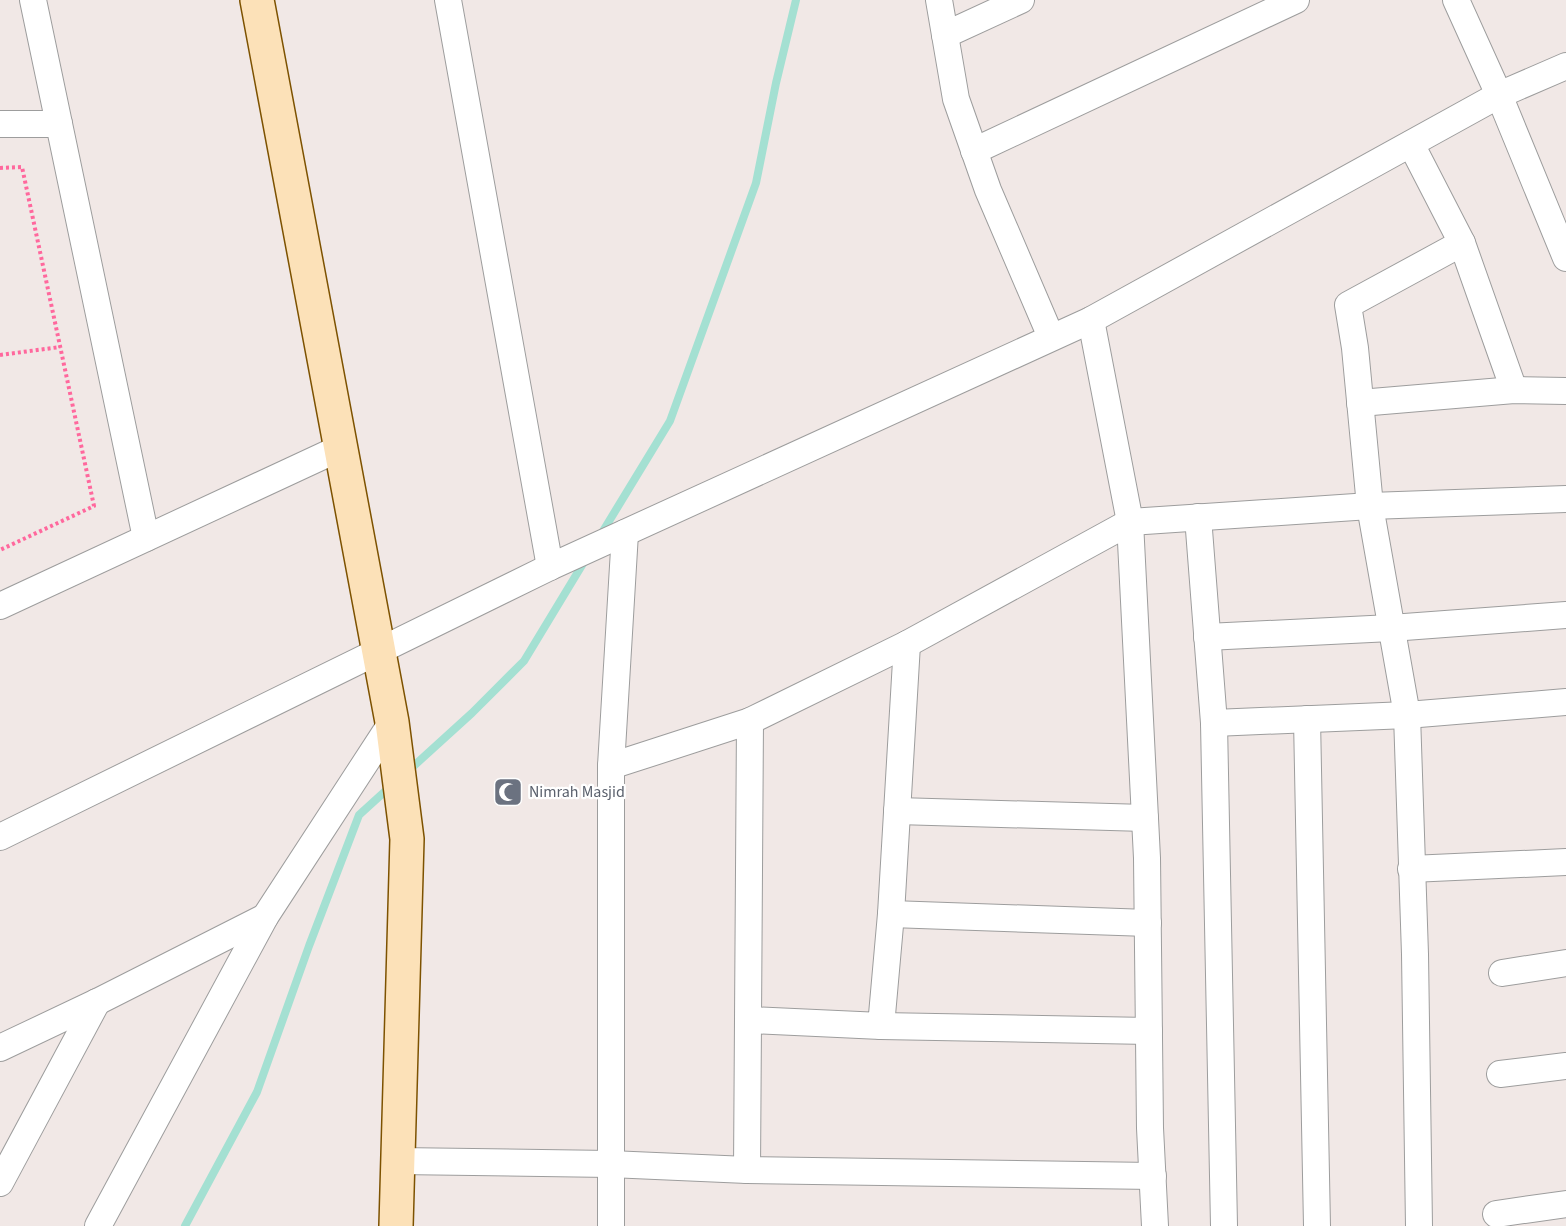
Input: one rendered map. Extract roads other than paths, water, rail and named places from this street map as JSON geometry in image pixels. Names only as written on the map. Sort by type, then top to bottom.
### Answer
[{"type":"street","points":[[33,0],[146,538]]},
{"type":"street","points":[[257,0],[392,722],[406,838],[396,1226]]},
{"type":"street","points":[[448,0],[550,567]]},
{"type":"street","points":[[939,0],[956,99],[988,190],[1051,338]]},
{"type":"street","points":[[945,35],[1021,0]]},
{"type":"street","points":[[974,151],[1296,0]]},
{"type":"street","points":[[1456,0],[1499,95],[1566,258]]},
{"type":"street","points":[[0,837],[550,567],[1091,320],[1499,95],[1566,66]]},
{"type":"street","points":[[0,124],[59,124]]},
{"type":"street","points":[[1411,144],[1462,243],[1514,390]]},
{"type":"street","points":[[1419,1226],[1415,954],[1407,715],[1370,506],[1355,348],[1348,305],[1462,243]]},
{"type":"street","points":[[1091,320],[1130,522],[1145,818],[1150,1128],[1155,1226]]},
{"type":"street","points":[[1360,402],[1514,390],[1566,392]]},
{"type":"street","points":[[0,606],[340,448]]},
{"type":"street","points":[[611,766],[750,721],[907,644],[1130,522],[1370,506],[1566,499]]},
{"type":"street","points":[[1198,517],[1214,723],[1224,1226]]},
{"type":"street","points":[[611,1226],[611,766],[624,533]]},
{"type":"street","points":[[1208,637],[1391,628],[1566,615]]},
{"type":"street","points":[[881,1026],[891,914],[907,644]]},
{"type":"street","points":[[1214,723],[1407,715],[1566,702]]},
{"type":"street","points":[[1307,719],[1317,1226]]},
{"type":"street","points":[[747,1170],[750,1020],[750,721]]},
{"type":"street","points":[[98,1226],[265,917],[392,722]]},
{"type":"street","points":[[897,811],[1145,818]]},
{"type":"street","points":[[1411,869],[1566,862]]},
{"type":"street","points":[[891,914],[1148,923]]},
{"type":"street","points":[[0,1048],[265,917]]},
{"type":"street","points":[[1502,973],[1566,963]]},
{"type":"street","points":[[0,1183],[97,1002]]},
{"type":"street","points":[[750,1020],[881,1026],[1149,1031]]},
{"type":"street","points":[[1500,1074],[1566,1066]]},
{"type":"street","points":[[398,1161],[610,1164],[747,1170],[1153,1176]]},
{"type":"street","points":[[1496,1214],[1566,1204]]},
{"type":"waterway","points":[[600,536],[670,421],[756,183],[776,83],[796,0]]},
{"type":"waterway","points":[[406,773],[472,713],[524,661],[587,557]]},
{"type":"waterway","points":[[185,1226],[257,1092],[359,815],[392,785]]},
{"type":"place","name":"Nimrah Masjid","points":[[508,792]]}]
